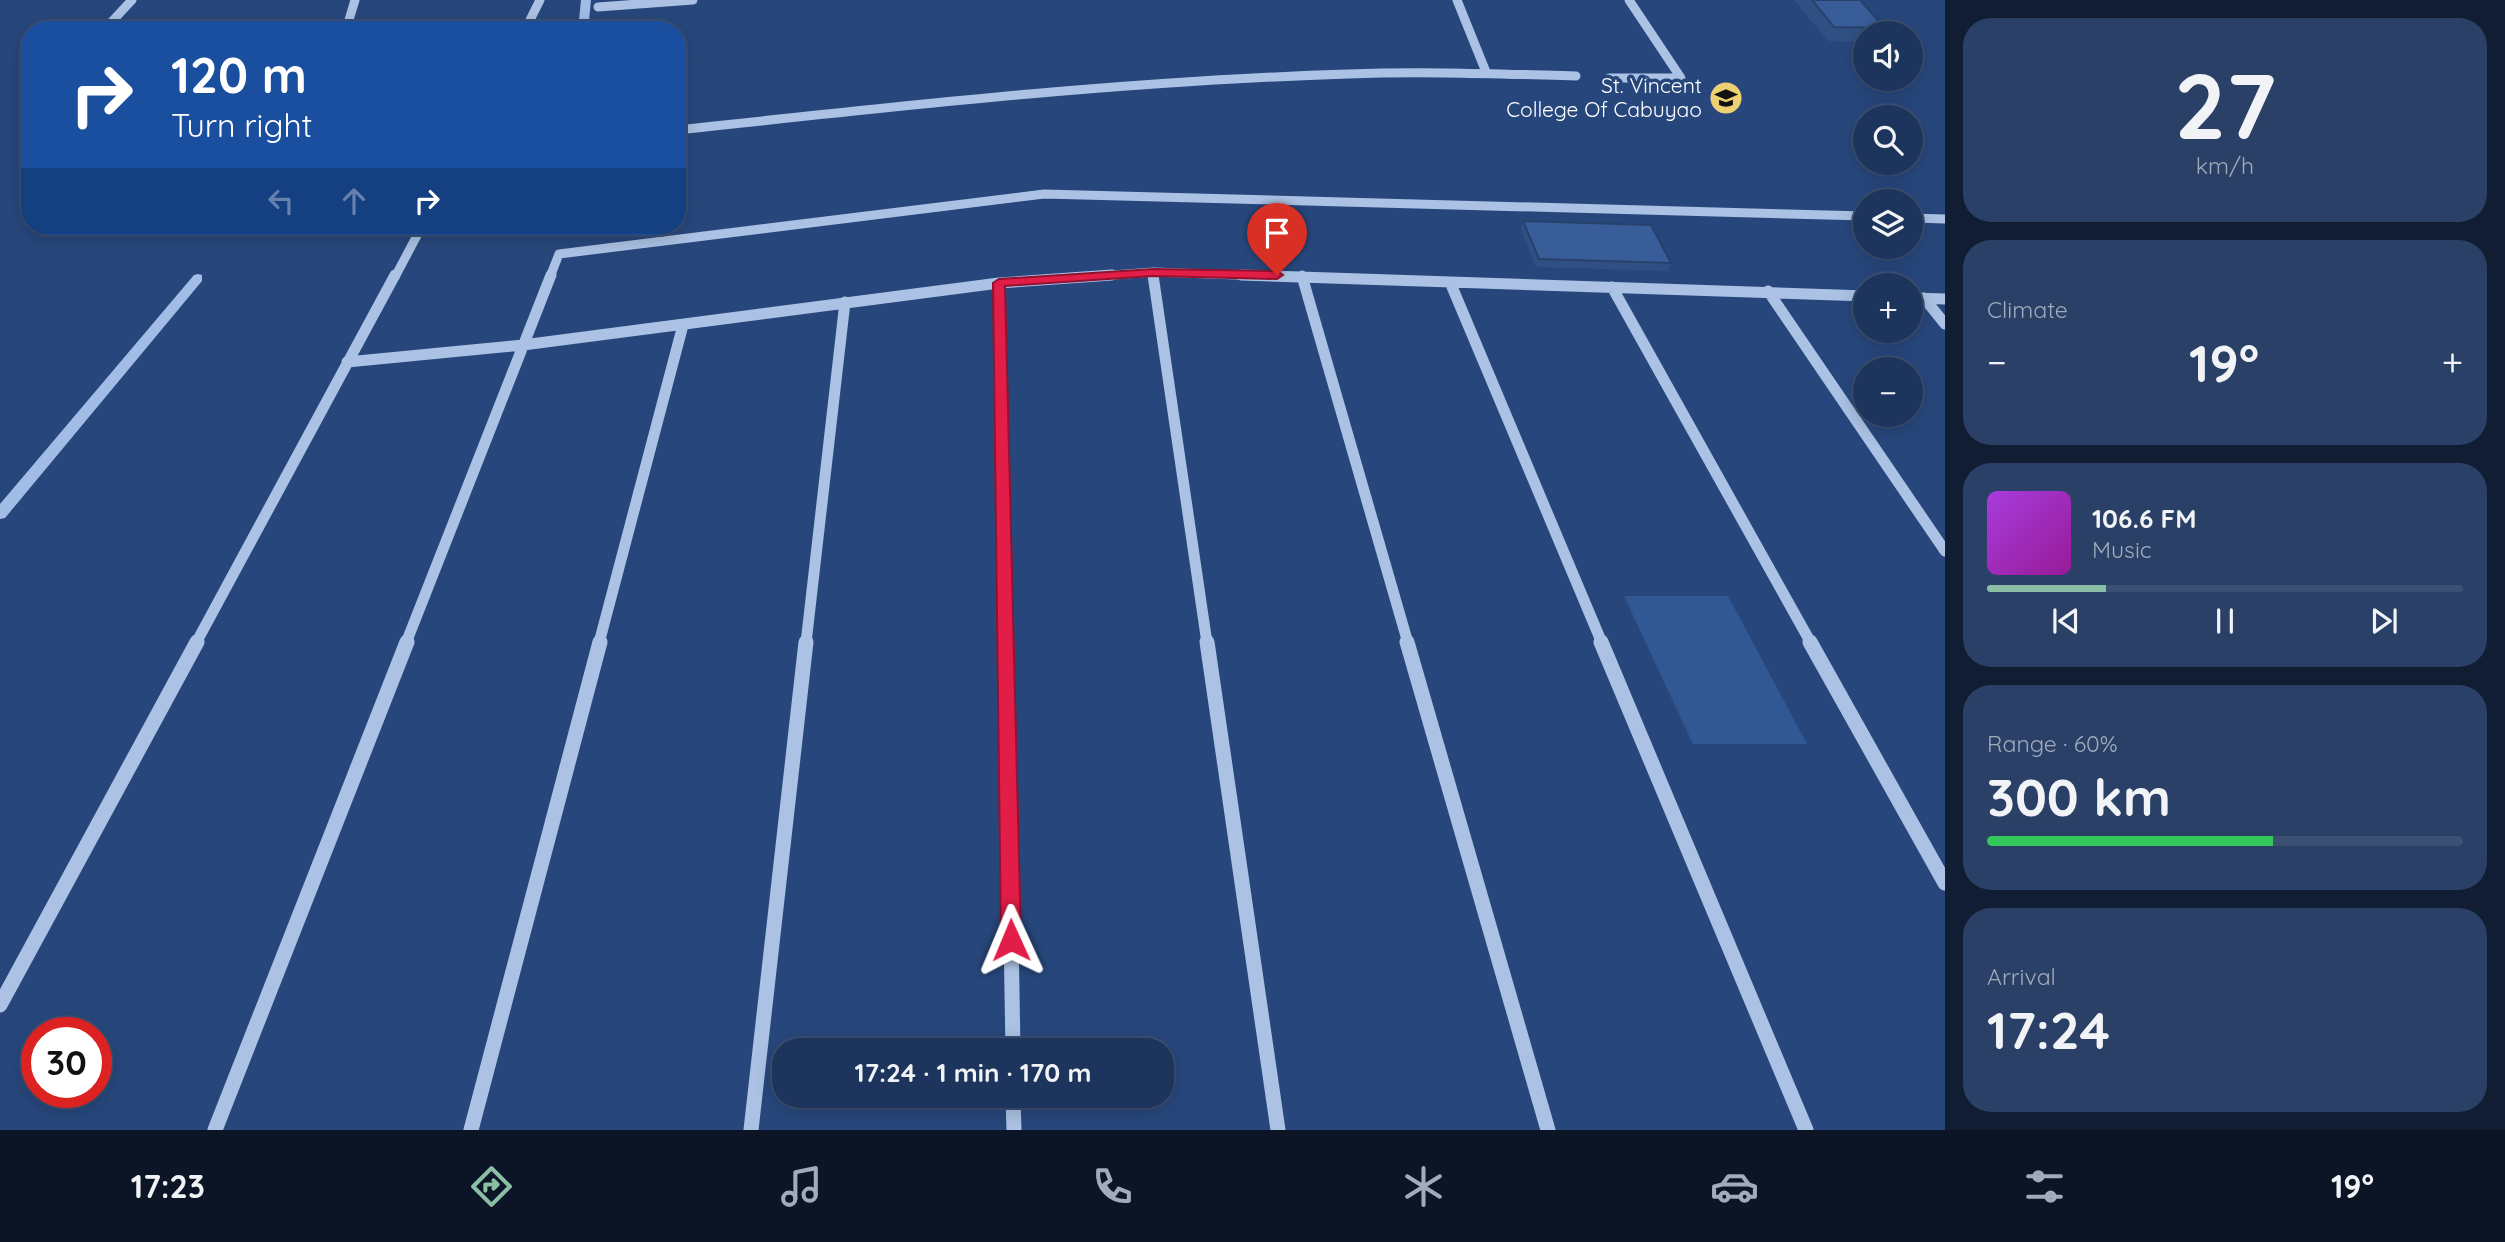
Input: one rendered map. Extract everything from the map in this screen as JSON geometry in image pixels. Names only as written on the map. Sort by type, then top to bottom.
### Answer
[{"type":"street","points":[[112,21],[132,0]]},
{"type":"street","points":[[349,21],[355,0]]},
{"type":"street","points":[[530,21],[540,0]]},
{"type":"street","points":[[598,7],[693,0]]},
{"type":"street","points":[[1457,0],[1486,72]]},
{"type":"street","points":[[1609,78],[1681,78],[1629,0]]},
{"type":"street","points":[[686,129],[946,101],[1241,77],[1486,72],[1576,76]]},
{"type":"street","points":[[215,1130],[559,254],[1044,194],[1853,216]]},
{"type":"street","points":[[1923,218],[1945,219]]},
{"type":"street","points":[[0,1005],[417,235]]},
{"type":"street","points":[[347,362],[523,345],[999,283],[1153,272],[1853,295]]},
{"type":"street","points":[[1153,272],[1278,1130]]},
{"type":"street","points":[[1302,276],[1548,1130]]},
{"type":"street","points":[[1450,282],[1806,1130]]},
{"type":"street","points":[[999,283],[1013,1038]]},
{"type":"street","points":[[1612,287],[1945,883]]},
{"type":"street","points":[[1768,291],[1945,551]]},
{"type":"street","points":[[1924,298],[1945,299]]},
{"type":"street","points":[[1924,298],[1945,324]]},
{"type":"street","points":[[751,1130],[845,302]]},
{"type":"street","points":[[471,1130],[683,325]]},
{"type":"street","points":[[1013,1108],[1014,1130]]},
{"type":"shaded area","points":[[1624,596],[1728,596],[1807,744],[1693,744]]},
{"type":"building","points":[[1812,0],[1860,0],[1879,21],[1853,21],[1853,27],[1834,27]]},
{"type":"building","points":[[1523,221],[1651,225],[1671,263],[1539,259]]},
{"type":"waterway","points":[[584,21],[586,0]]},
{"type":"waterway","points":[[0,514],[198,278]]},
{"type":"place","name":"St. Vincent College Of Cabuyao","points":[[1726,98]]},
{"type":"route","points":[[1011,940],[999,283],[1153,272],[1277,275]]}]
